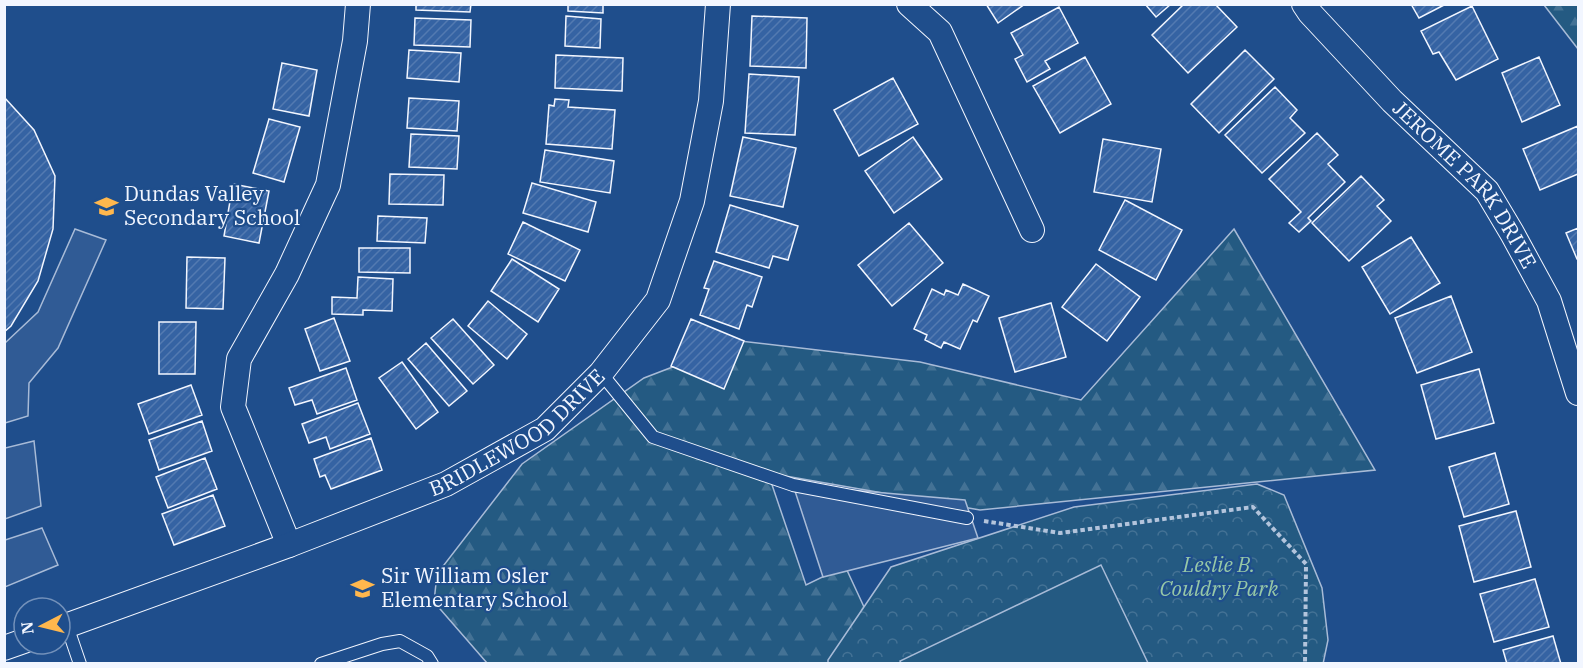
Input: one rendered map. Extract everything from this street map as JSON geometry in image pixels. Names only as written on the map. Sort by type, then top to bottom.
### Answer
[{"type":"street","points":[[289,545],[233,407],[239,359],[287,274],[328,185],[355,41],[358,4]]},
{"type":"street","name":"BRIDLEWOOD DRIVE","points":[[72,624],[289,545],[446,484],[545,429],[601,373],[658,300],[692,201],[711,101],[718,4]]},
{"type":"street","points":[[909,4],[940,32],[1032,231]]},
{"type":"street","name":"JEROME PARK DRIVE","points":[[1304,4],[1392,101],[1487,191],[1549,302],[1578,393]]},
{"type":"lane","points":[[601,373],[653,437],[793,485],[967,518]]},
{"type":"lane","points":[[321,663],[382,644],[400,641],[427,656],[432,663]]},
{"type":"lane","points":[[72,645],[80,663]]},
{"type":"path","points":[[967,518],[1060,533],[1253,507],[1306,564],[1305,663]]},
{"type":"green space","points":[[1544,5],[1578,5],[1578,49]]},
{"type":"green space","points":[[1234,229],[1375,470],[980,510],[768,473],[806,585],[845,566],[890,663],[487,663],[434,602],[437,574],[522,464],[644,378],[740,341],[920,362],[1081,400]]},
{"type":"green space","name":"Leslie B. Couldry Park","points":[[1257,484],[1284,495],[1322,588],[1328,640],[1323,664],[828,664],[828,660],[891,567],[1074,507]]},
{"type":"green space","points":[[1101,565],[1148,663],[901,663],[900,661]]},
{"type":"shaded area","points":[[75,229],[106,240],[58,348],[29,383],[28,416],[5,423],[5,343],[38,312]]},
{"type":"shaded area","points":[[34,441],[41,506],[5,519],[5,448]]},
{"type":"shaded area","points":[[793,485],[965,500],[978,538],[823,577]]},
{"type":"shaded area","points":[[42,528],[58,565],[5,587],[5,540]]},
{"type":"building","points":[[416,4],[471,4],[470,12],[416,10]]},
{"type":"building","points":[[568,4],[603,4],[603,13],[568,11]]},
{"type":"building","points":[[986,4],[1025,4],[998,23]]},
{"type":"building","points":[[1145,4],[1171,4],[1156,17]]},
{"type":"building","points":[[1184,4],[1215,4],[1237,27],[1188,73],[1152,35]]},
{"type":"building","points":[[1411,4],[1446,4],[1419,18]]},
{"type":"building","points":[[1472,6],[1498,59],[1456,80],[1439,52],[1433,54],[1421,31]]},
{"type":"building","points":[[1059,7],[1078,43],[1045,61],[1050,69],[1027,82],[1015,59],[1023,55],[1011,33]]},
{"type":"building","points":[[566,16],[601,19],[600,48],[565,46]]},
{"type":"building","points":[[752,16],[807,18],[806,68],[750,66]]},
{"type":"building","points":[[415,18],[471,20],[470,47],[414,45]]},
{"type":"building","points":[[409,50],[461,53],[459,82],[407,78]]},
{"type":"building","points":[[1245,50],[1274,79],[1219,133],[1191,104]]},
{"type":"building","points":[[556,55],[623,58],[622,91],[555,88]]},
{"type":"building","points":[[1085,57],[1111,104],[1060,133],[1033,86]]},
{"type":"building","points":[[1539,57],[1560,105],[1522,122],[1502,73]]},
{"type":"building","points":[[282,63],[317,70],[309,116],[273,109]]},
{"type":"building","points":[[749,74],[799,77],[795,135],[745,133]]},
{"type":"building","points":[[893,78],[918,124],[859,156],[834,110]]},
{"type":"building","points":[[1275,87],[1297,110],[1290,118],[1305,133],[1262,173],[1225,135]]},
{"type":"building","points":[[4,97],[34,130],[55,176],[53,229],[38,281],[11,326],[4,332]]},
{"type":"building","points":[[409,98],[459,101],[457,131],[407,128]]},
{"type":"building","points":[[555,99],[569,100],[568,107],[615,110],[612,149],[546,144],[549,105],[554,106]]},
{"type":"building","points":[[269,119],[300,127],[284,182],[253,173]]},
{"type":"building","points":[[1578,126],[1578,174],[1540,190],[1523,149]]},
{"type":"building","points":[[1317,133],[1338,155],[1328,164],[1345,182],[1308,218],[1311,221],[1299,232],[1289,223],[1301,212],[1269,179]]},
{"type":"building","points":[[411,134],[459,136],[457,169],[409,167]]},
{"type":"building","points":[[743,137],[796,148],[783,207],[730,196]]},
{"type":"building","points":[[913,137],[942,179],[894,213],[865,171]]},
{"type":"building","points":[[1103,139],[1161,149],[1152,202],[1094,192]]},
{"type":"building","points":[[545,150],[614,161],[610,193],[540,182]]},
{"type":"building","points":[[390,174],[444,175],[443,205],[389,204]]},
{"type":"building","points":[[1361,176],[1384,200],[1377,206],[1391,221],[1349,261],[1312,223]]},
{"type":"building","points":[[532,183],[596,202],[588,232],[523,213]]},
{"type":"building","points":[[233,184],[269,191],[259,243],[224,236]]},
{"type":"building","points":[[1125,200],[1182,230],[1156,280],[1099,250]]},
{"type":"building","points":[[730,205],[798,226],[788,260],[773,256],[769,268],[716,252]]},
{"type":"building","points":[[378,216],[427,218],[425,243],[377,241]]},
{"type":"building","points":[[523,222],[580,250],[565,281],[508,254]]},
{"type":"building","points":[[909,223],[943,263],[892,306],[858,265]]},
{"type":"building","points":[[1578,228],[1578,259],[1577,259],[1566,233]]},
{"type":"building","points":[[1411,237],[1440,283],[1390,314],[1362,267]]},
{"type":"building","points":[[359,248],[410,248],[410,273],[359,272]]},
{"type":"building","points":[[187,257],[225,258],[223,309],[186,308]]},
{"type":"building","points":[[512,259],[559,289],[538,322],[491,291]]},
{"type":"building","points":[[714,261],[762,277],[752,307],[747,305],[739,329],[700,315],[709,289],[704,288]]},
{"type":"building","points":[[1096,264],[1140,297],[1107,341],[1062,307]]},
{"type":"building","points":[[358,277],[393,279],[392,311],[363,310],[363,315],[332,314],[332,297],[357,298]]},
{"type":"building","points":[[963,284],[989,296],[977,322],[973,320],[960,349],[944,342],[941,348],[925,340],[927,335],[914,329],[932,289],[944,295],[946,290],[958,295]]},
{"type":"building","points":[[1451,296],[1472,352],[1417,373],[1395,318]]},
{"type":"building","points":[[488,301],[527,334],[507,359],[468,326]]},
{"type":"building","points":[[1051,303],[1066,357],[1015,372],[999,318]]},
{"type":"building","points":[[334,318],[350,361],[320,371],[305,329]]},
{"type":"building","points":[[453,319],[494,365],[473,384],[431,338]]},
{"type":"building","points":[[691,319],[744,341],[724,389],[671,366]]},
{"type":"building","points":[[159,322],[196,322],[195,374],[159,374]]},
{"type":"building","points":[[426,343],[467,391],[449,406],[408,359]]},
{"type":"building","points":[[402,362],[438,412],[416,429],[379,378]]},
{"type":"building","points":[[346,368],[357,400],[317,414],[312,400],[295,405],[289,388]]},
{"type":"building","points":[[1479,369],[1494,423],[1436,439],[1421,385]]},
{"type":"building","points":[[191,385],[202,415],[149,434],[138,404]]},
{"type":"building","points":[[358,403],[370,434],[330,449],[326,437],[309,443],[302,424]]},
{"type":"building","points":[[202,421],[212,451],[159,470],[149,440]]},
{"type":"building","points":[[371,438],[382,470],[331,489],[325,475],[320,477],[314,459]]},
{"type":"building","points":[[1495,453],[1509,504],[1464,517],[1449,467]]},
{"type":"building","points":[[205,458],[217,489],[168,508],[156,477]]},
{"type":"building","points":[[213,495],[225,526],[174,545],[162,514]]},
{"type":"building","points":[[1516,511],[1531,567],[1474,582],[1459,526]]},
{"type":"building","points":[[1535,579],[1549,627],[1494,642],[1480,594]]},
{"type":"building","points":[[1553,636],[1561,664],[1507,664],[1503,650]]},
{"type":"place","name":"Dundas Valley Secondary School","points":[[106,206]]},
{"type":"place","name":"Sir William Osler Elementary School","points":[[363,588]]}]
